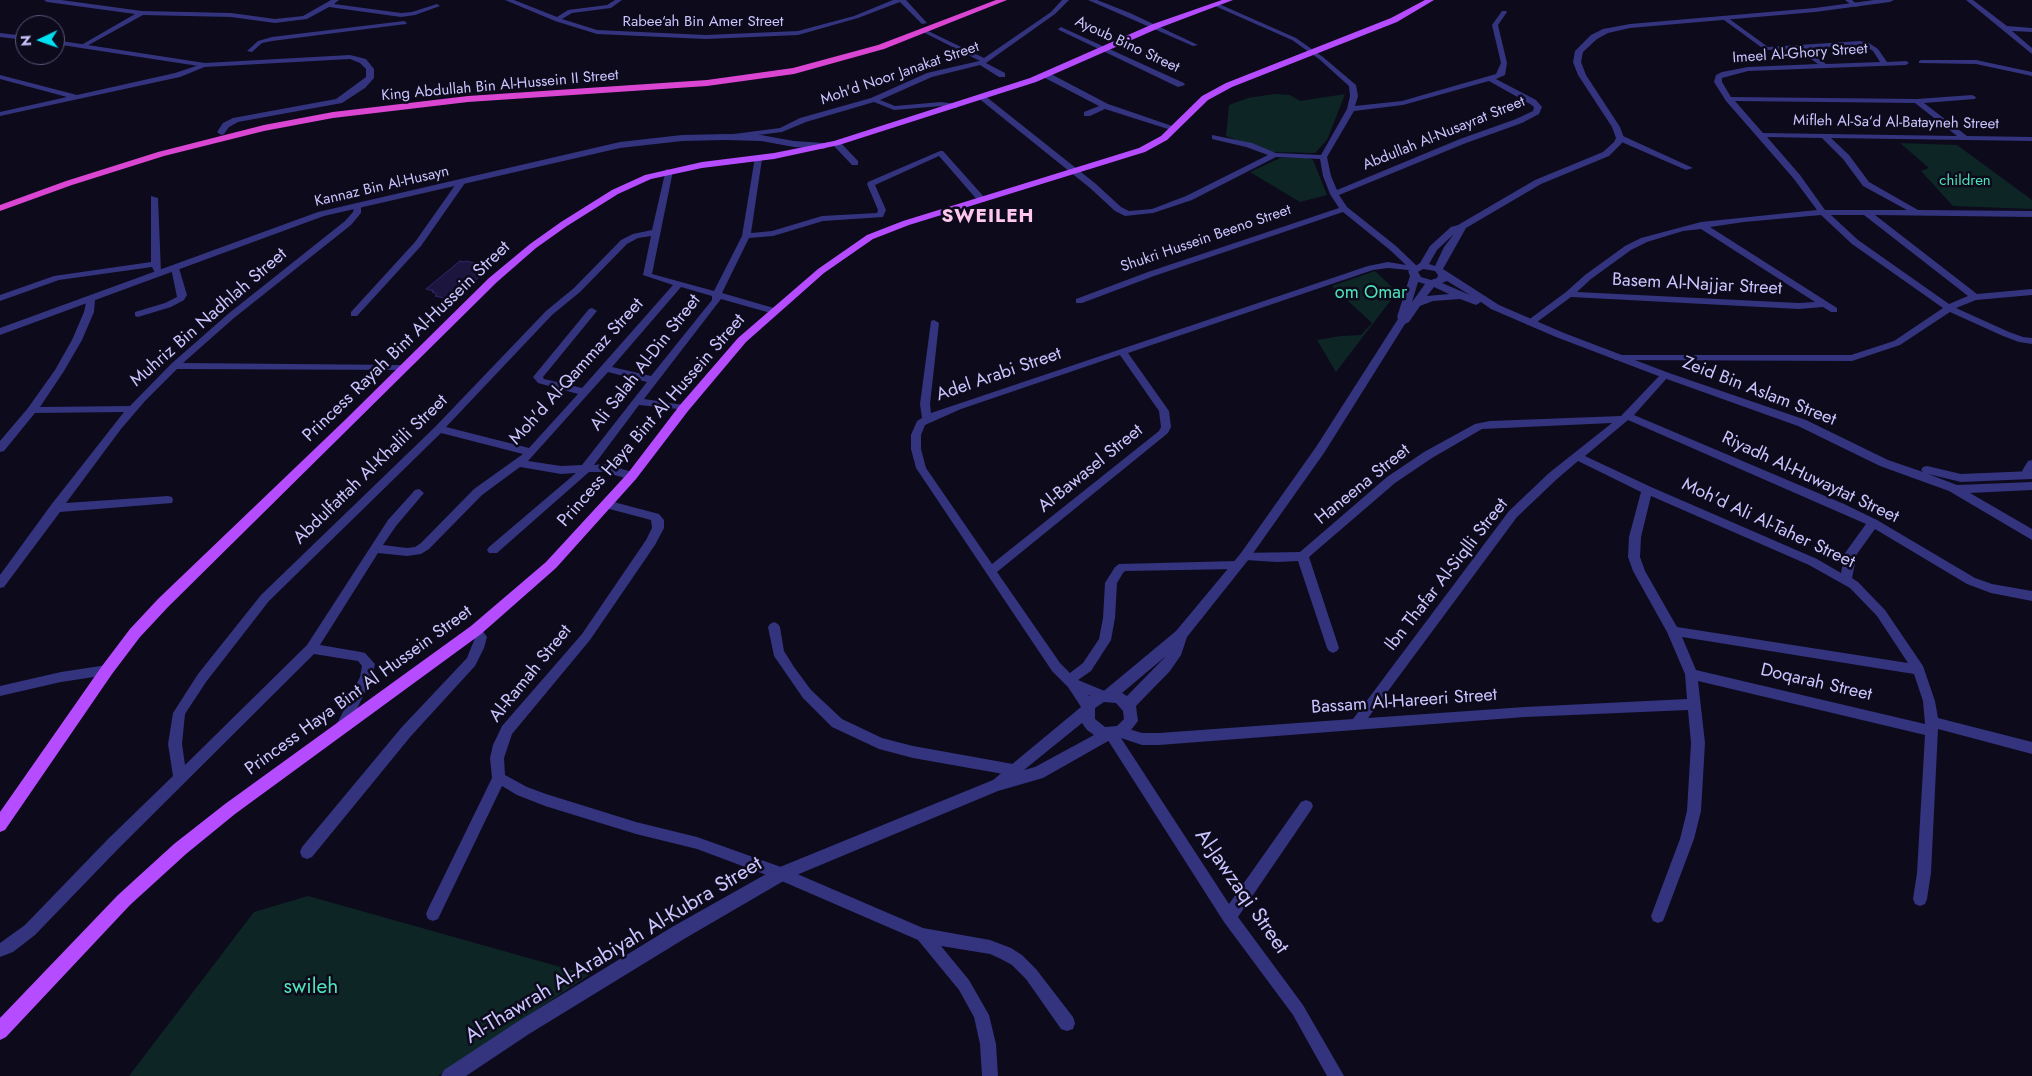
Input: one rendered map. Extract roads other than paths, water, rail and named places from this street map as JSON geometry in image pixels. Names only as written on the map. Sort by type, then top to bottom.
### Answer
[{"type":"highway","name":"King Abdullah Bin Al-Hussein II Street","points":[[0,208],[69,182],[161,154],[273,126],[436,102],[684,85],[744,79],[818,66],[866,52],[985,0]]},
{"type":"highway","name":"King Abdullah Bin Al-Hussein II Street","points":[[0,201],[114,162],[221,132],[343,108],[439,95],[690,79],[761,71],[833,56],[1003,0]]},
{"type":"main road","name":"Princess Haya Bint Al Hussein Street","points":[[0,1031],[124,900],[180,848],[230,809],[476,630],[551,565],[632,476],[684,408],[736,347],[774,311],[821,271],[870,237],[1142,150],[1157,142],[1196,106],[1217,92],[1312,51],[1394,20],[1430,0]]},
{"type":"main road","name":"Princess Rayah Bint Al-Hussein Street","points":[[0,825],[107,670],[135,633],[168,597],[349,423],[492,280],[533,246],[585,210],[625,186],[669,170],[758,159],[824,146],[954,106],[1046,75],[1156,26],[1221,2]]},
{"type":"street","points":[[47,0],[69,1],[142,13],[230,15],[284,21],[305,18],[336,0]]},
{"type":"street","name":"Rabee‘ah Bin Amer Street","points":[[508,0],[557,20],[591,31],[614,34],[706,37],[780,35],[803,32],[845,21],[901,0]]},
{"type":"street","points":[[557,20],[570,11],[609,7],[619,0]]},
{"type":"street","points":[[901,0],[924,27],[984,62],[1002,75]]},
{"type":"street","name":"Moh'd Noor Janakat Street","points":[[726,137],[782,130],[803,120],[874,100],[922,78],[984,62],[1052,13],[1066,0]]},
{"type":"street","points":[[1091,0],[1195,44]]},
{"type":"street","points":[[1848,0],[1856,6]]},
{"type":"street","points":[[1689,168],[1620,138],[1613,122],[1578,68],[1577,56],[1584,45],[1594,37],[1617,28],[1856,6],[1890,0]]},
{"type":"street","points":[[1969,0],[2006,28],[2032,52]]},
{"type":"street","points":[[1221,2],[1312,51],[1352,86],[1354,96],[1351,109],[1323,157],[1323,164],[1334,194],[1344,209],[1417,270],[1441,272]]},
{"type":"street","points":[[330,5],[401,15],[413,14],[437,6]]},
{"type":"street","name":"Abdullah Al-Nusayrat Street","points":[[1351,109],[1403,103],[1499,76],[1504,68],[1495,27],[1504,12]]},
{"type":"street","points":[[85,45],[142,13]]},
{"type":"street","points":[[1726,19],[1764,48],[1864,43],[1876,50],[1884,62]]},
{"type":"street","points":[[250,51],[260,42],[272,39],[404,23]]},
{"type":"street","points":[[2006,28],[2032,30]]},
{"type":"street","name":"Ayoub Bino Street","points":[[1061,29],[1181,85]]},
{"type":"street","points":[[0,35],[15,37]]},
{"type":"street","points":[[65,43],[205,65],[350,57],[362,61],[370,70],[370,78],[362,86],[339,101],[236,120],[226,125],[221,132]]},
{"type":"street","points":[[1799,47],[1823,65]]},
{"type":"street","name":"Imeel Al-Ghory Street","points":[[1906,63],[1884,62],[1748,69],[1725,74],[1719,77],[1718,82],[1729,99],[1797,177],[1823,212],[1837,227],[1876,258],[1949,308],[2006,334],[2022,340],[2032,341]]},
{"type":"street","points":[[1921,62],[1976,62],[2032,74]]},
{"type":"street","points":[[0,114],[78,98],[177,74],[205,65]]},
{"type":"street","points":[[1046,75],[1105,106],[1174,128]]},
{"type":"street","points":[[0,77],[78,98]]},
{"type":"street","name":"Abdullah Al-Nusayrat Street","points":[[1334,194],[1463,141],[1527,118],[1536,112],[1538,107],[1533,102],[1490,79]]},
{"type":"street","points":[[1729,99],[1917,101],[1972,96]]},
{"type":"street","points":[[981,97],[1118,209],[1133,215],[1153,211],[1189,198],[1275,155]]},
{"type":"street","points":[[874,100],[895,108],[941,104],[954,106]]},
{"type":"street","points":[[1917,101],[1966,139]]},
{"type":"street","points":[[1087,114],[1105,106]]},
{"type":"street","name":"Mifleh Al-Sa‘d Al-Batayneh Street","points":[[1759,134],[2032,139]]},
{"type":"street","points":[[1823,135],[1846,157],[1866,184],[1915,212]]},
{"type":"street","name":"Kannaz Bin Al-Husayn","points":[[0,332],[312,217],[638,142],[726,137],[761,138],[785,143],[824,146]]},
{"type":"street","points":[[1216,137],[1275,155],[1323,157]]},
{"type":"street","points":[[1106,696],[1120,698],[1128,705],[1132,713],[1131,721],[1127,728],[1113,733],[1102,732],[1092,726],[1087,716],[1088,708],[1094,700],[1106,696],[1181,635],[1241,560],[1320,450],[1401,322],[1417,270],[1441,239],[1454,229],[1461,227],[1538,182],[1606,154],[1615,148],[1620,138]]},
{"type":"street","points":[[785,143],[790,153]]},
{"type":"street","points":[[836,143],[855,163]]},
{"type":"street","points":[[747,232],[773,233],[822,219],[880,215],[882,210],[871,184],[940,153],[982,200]]},
{"type":"street","name":"Ali Salah Al-Din Street","points":[[493,550],[586,470],[598,450],[716,300],[747,232],[758,159]]},
{"type":"street","points":[[669,170],[647,274],[774,311]]},
{"type":"street","points":[[354,314],[418,244],[461,183]]},
{"type":"street","points":[[154,198],[154,264],[160,273]]},
{"type":"street","name":"Muhriz Bin Nadhlah Street","points":[[0,584],[55,508],[132,409],[174,366],[270,284],[348,224],[357,213],[358,206]]},
{"type":"street","name":"Shukri Hussein Beeno Street","points":[[1079,302],[1151,274],[1344,209]]},
{"type":"street","points":[[1530,323],[1628,248],[1664,234],[1701,225],[1823,212],[2032,214]]},
{"type":"street","points":[[1866,212],[1975,297]]},
{"type":"street","name":"Basem Al-Najjar Street","points":[[1701,225],[1834,310]]},
{"type":"street","points":[[1401,322],[1405,320],[1432,283],[1442,280],[1441,272],[1449,247],[1461,231],[1461,227]]},
{"type":"street","name":"Abdulfattah Al-Khalili Street","points":[[180,778],[175,744],[177,720],[182,707],[202,678],[265,598],[440,429],[549,313],[577,290],[624,242],[636,236],[657,232]]},
{"type":"street","points":[[0,298],[57,278],[154,264]]},
{"type":"street","name":"Adel Arabi Street","points":[[1088,708],[1070,682],[1056,667],[921,468],[916,449],[916,435],[921,423],[927,419],[1274,299],[1371,268],[1384,266],[1417,270]]},
{"type":"street","points":[[138,314],[168,305],[182,296],[175,268]]},
{"type":"street","name":"Zeid Bin Aslam Street","points":[[1417,270],[1423,282],[1432,283],[1458,296],[1495,307],[1618,358],[1822,431],[1875,459],[1953,488],[2032,535]]},
{"type":"street","name":"Zeid Bin Aslam Street","points":[[1441,272],[1495,307]]},
{"type":"street","name":"Moh'd Al-Qammaz Street","points":[[376,549],[407,552],[416,551],[425,546],[478,492],[531,452],[679,284]]},
{"type":"street","points":[[1618,358],[1852,358],[1897,343],[1932,322],[1949,308],[1975,297],[2032,292]]},
{"type":"street","name":"Basem Al-Najjar Street","points":[[1569,294],[1799,306],[1823,304]]},
{"type":"street","points":[[1415,304],[1431,298],[1458,296]]},
{"type":"street","points":[[1,446],[49,387],[78,340],[89,312],[90,300]]},
{"type":"street","points":[[584,392],[541,381],[538,377],[592,311]]},
{"type":"street","points":[[927,419],[925,404],[934,323]]},
{"type":"street","name":"Al-Bawasel Street","points":[[990,572],[1163,433],[1166,427],[1164,411],[1123,352]]},
{"type":"street","points":[[174,366],[402,368]]},
{"type":"street","points":[[605,368],[653,380]]},
{"type":"street","name":"Ibn Thafar Al-Siqlli Street","points":[[1356,725],[1502,528],[1541,487],[1625,417],[1665,375]]},
{"type":"street","points":[[638,401],[684,408]]},
{"type":"street","points":[[32,410],[132,409]]},
{"type":"street","name":"Riyadh Al-Huwaytat Street","points":[[1625,417],[1790,484],[1873,522],[1971,581],[1996,589],[2032,596]]},
{"type":"street","name":"Haneena Street","points":[[1303,556],[1391,480],[1428,455],[1479,426],[1625,417]]},
{"type":"street","points":[[440,429],[531,452]]},
{"type":"street","points":[[1822,431],[1945,476],[1961,478],[2032,475]]},
{"type":"street","name":"Moh'd Ali Al-Taher Street","points":[[1577,456],[1647,490],[1780,546],[1846,579],[1865,594],[1881,613],[1901,641],[1918,670],[1929,702],[1932,727],[1924,873],[1920,899]]},
{"type":"street","points":[[518,463],[552,469],[586,470],[604,468],[632,476]]},
{"type":"street","points":[[2032,464],[2027,471],[2032,475]]},
{"type":"street","points":[[1953,488],[1986,489],[2032,486]]},
{"type":"street","points":[[1647,490],[1633,551],[1639,571],[1673,631],[1691,674],[1698,743],[1694,811],[1687,839],[1658,916]]},
{"type":"street","points":[[0,950],[8,947],[30,930],[311,649],[396,518],[419,493]]},
{"type":"street","points":[[55,508],[168,500]]},
{"type":"street","name":"Al-Ramah Street","points":[[499,778],[497,758],[500,745],[507,730],[586,637],[651,542],[658,528],[658,520],[655,518],[606,504]]},
{"type":"street","points":[[1846,579],[1851,553],[1873,522]]},
{"type":"street","points":[[1070,682],[1087,667],[1105,640],[1109,618],[1110,583],[1123,567],[1303,556],[1333,648]]},
{"type":"street","points":[[774,627],[778,652],[790,671],[807,694],[837,723],[879,743],[1017,775]]},
{"type":"street","points":[[307,852],[406,732],[470,662],[478,648],[480,637],[476,630]]},
{"type":"street","points":[[1673,631],[1918,670]]},
{"type":"street","points":[[1128,705],[1165,667],[1174,655],[1181,635]]},
{"type":"street","points":[[311,649],[361,658],[369,664],[366,677],[341,728]]},
{"type":"street","points":[[0,692],[61,677],[107,670]]},
{"type":"street","name":"Doqarah Street","points":[[1691,674],[2032,748]]},
{"type":"street","name":"Adel Arabi Street","points":[[1070,682],[1106,696]]},
{"type":"street","name":"Bassam Al-Hareeri Street","points":[[1113,733],[1159,739],[1525,712],[1694,704]]},
{"type":"street","name":"Al-Thawrah Al-Arabiyah Al-Kubra Street","points":[[1017,775],[1088,708]]},
{"type":"street","name":"Al-Thawrah Al-Arabiyah Al-Kubra Street","points":[[450,1076],[523,1028],[678,932],[781,874],[1017,775],[1038,772],[1113,733]]},
{"type":"street","name":"Al-Jawzaqi Street","points":[[1113,733],[1229,917],[1298,1010],[1336,1076]]},
{"type":"street","points":[[433,914],[499,778],[522,791],[545,800],[636,828],[697,843],[781,874],[923,935],[990,947],[1012,956],[1031,974],[1067,1023]]},
{"type":"street","points":[[1229,917],[1306,806]]},
{"type":"street","points":[[923,935],[964,985],[981,1015],[988,1044],[990,1076]]},
{"type":"district","name":"SWEILEH","points":[[988,217]]},
{"type":"park label","name":"children","points":[[1965,181]]},
{"type":"park label","name":"om Omar","points":[[1371,294]]},
{"type":"park label","name":"swileh","points":[[311,988]]}]
